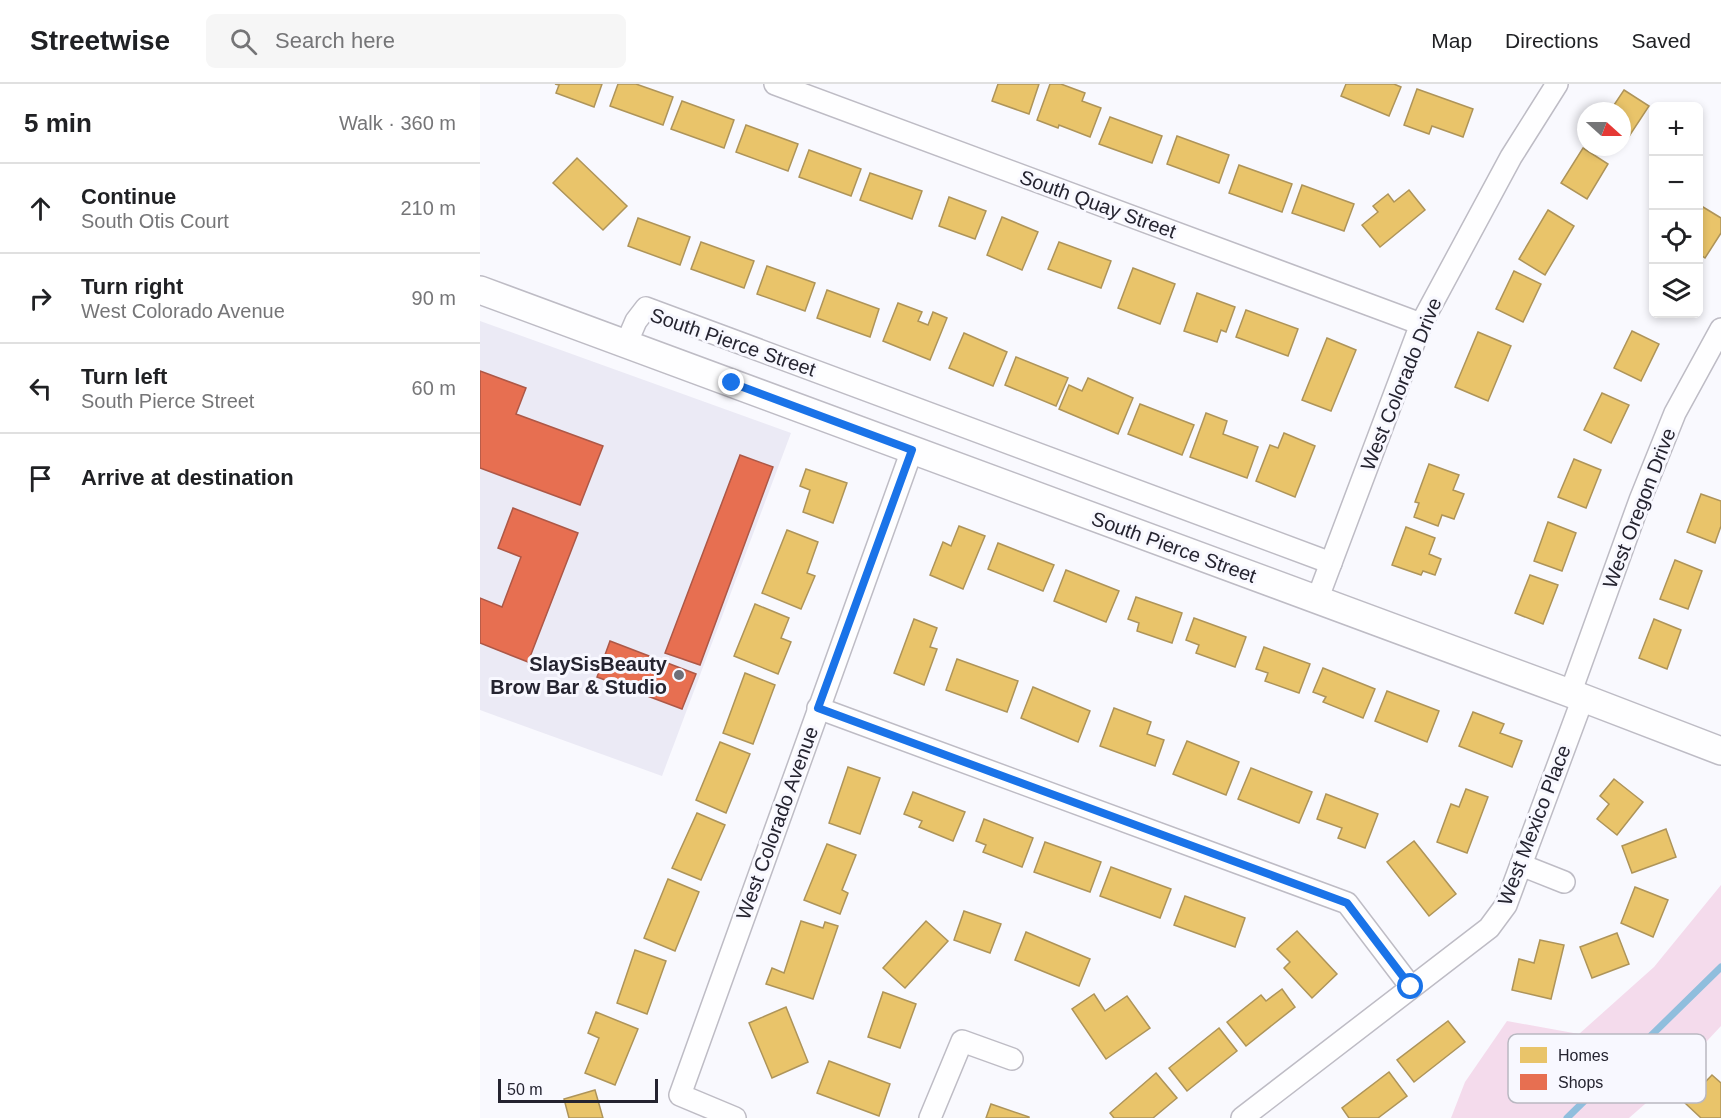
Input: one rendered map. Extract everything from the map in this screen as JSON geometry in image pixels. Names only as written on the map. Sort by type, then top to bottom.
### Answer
[{"type":"street","name":"South Quay Street","points":[[775,84],[1421,324]]},
{"type":"street","name":"West Colorado Drive","points":[[1317,600],[1421,324],[1549,86]]},
{"type":"street","name":"South Pierce Street","points":[[480,290],[1721,751]]},
{"type":"street","name":"South Pierce Street","points":[[626,344],[636,321],[646,308],[1331,563]]},
{"type":"street","name":"West Oregon Drive","points":[[1577,696],[1640,501],[1675,413],[1721,329]]},
{"type":"street","name":"West Colorado Avenue","points":[[735,1118],[680,1095],[912,450]]},
{"type":"street","name":"West Mexico Place","points":[[1242,1118],[1489,928],[1506,905],[1577,696]]},
{"type":"street","points":[[818,708],[1347,903],[1411,987]]},
{"type":"street","points":[[1521,865],[1564,882]]},
{"type":"street","points":[[930,1118],[962,1041],[1012,1059]]},
{"type":"shaded area","points":[[480,321],[791,433],[662,776],[480,710]]},
{"type":"shaded area","points":[[1721,885],[1721,1026],[1706,1042],[1706,1034],[1579,1034],[1654,967]]},
{"type":"shaded area","points":[[1507,1021],[1579,1034],[1508,1034],[1508,1103],[1646,1103],[1629,1118],[1451,1118],[1465,1082]]},
{"type":"building: Homes","points":[[555,84],[602,84],[594,107],[556,93],[559,85]]},
{"type":"building: Homes","points":[[618,84],[636,84],[673,97],[663,125],[610,106]]},
{"type":"building: Homes","points":[[998,84],[1039,84],[1029,114],[992,101]]},
{"type":"building: Homes","points":[[1050,84],[1061,84],[1085,93],[1082,101],[1101,108],[1090,137],[1059,125],[1058,128],[1037,120]]},
{"type":"building: Homes","points":[[1346,84],[1394,84],[1401,87],[1389,116],[1341,96]]},
{"type":"building: Homes","points":[[1417,89],[1473,109],[1463,137],[1432,126],[1429,134],[1404,125]]},
{"type":"building: Homes","points":[[1624,90],[1649,106],[1631,133],[1631,102],[1616,102]]},
{"type":"building: Homes","points":[[682,101],[734,120],[724,148],[671,129]]},
{"type":"building: Homes","points":[[1110,117],[1162,136],[1152,163],[1099,144]]},
{"type":"building: Homes","points":[[746,125],[798,144],[788,171],[736,152]]},
{"type":"building: Homes","points":[[1177,136],[1229,155],[1219,183],[1167,164]]},
{"type":"building: Homes","points":[[809,150],[861,169],[851,196],[799,177]]},
{"type":"building: Homes","points":[[1578,156],[1596,156],[1608,164],[1587,199],[1561,183]]},
{"type":"building: Homes","points":[[577,158],[627,206],[603,230],[553,183]]},
{"type":"building: Homes","points":[[1239,165],[1292,184],[1282,212],[1229,193]]},
{"type":"building: Homes","points":[[870,173],[922,191],[912,219],[860,200]]},
{"type":"building: Homes","points":[[1302,185],[1354,204],[1344,231],[1292,213]]},
{"type":"building: Homes","points":[[1409,190],[1425,210],[1380,247],[1362,225],[1378,212],[1373,206],[1388,194],[1394,202]]},
{"type":"building: Homes","points":[[949,197],[986,211],[975,239],[939,226]]},
{"type":"building: Homes","points":[[1703,207],[1721,218],[1721,233],[1705,258],[1703,257]]},
{"type":"building: Homes","points":[[1548,210],[1574,226],[1545,275],[1519,259]]},
{"type":"building: Homes","points":[[1002,217],[1038,232],[1022,270],[987,255]]},
{"type":"building: Homes","points":[[638,218],[690,237],[680,265],[628,246]]},
{"type":"building: Homes","points":[[701,242],[754,261],[744,288],[691,269]]},
{"type":"building: Homes","points":[[1059,242],[1111,261],[1101,288],[1048,269]]},
{"type":"building: Homes","points":[[767,266],[815,283],[805,311],[757,294]]},
{"type":"building: Homes","points":[[1133,268],[1175,284],[1160,324],[1118,308]]},
{"type":"building: Homes","points":[[1514,271],[1541,284],[1523,322],[1496,309]]},
{"type":"building: Homes","points":[[827,290],[879,309],[870,337],[817,318]]},
{"type":"building: Homes","points":[[1197,293],[1235,307],[1226,332],[1221,330],[1217,342],[1184,331]]},
{"type":"building: Homes","points":[[898,303],[922,312],[918,321],[928,325],[933,312],[947,318],[930,360],[883,341]]},
{"type":"building: Homes","points":[[1246,310],[1298,329],[1288,356],[1236,337]]},
{"type":"building: Homes","points":[[1632,331],[1659,344],[1641,381],[1614,368]]},
{"type":"building: Homes","points":[[1478,332],[1511,346],[1488,401],[1455,387]]},
{"type":"building: Homes","points":[[964,333],[1007,352],[993,386],[949,368]]},
{"type":"building: Homes","points":[[1327,338],[1356,350],[1331,411],[1302,400]]},
{"type":"building: Homes","points":[[1016,357],[1068,378],[1056,406],[1005,385]]},
{"type":"building: Homes","points":[[1088,378],[1133,398],[1118,434],[1059,409],[1069,385],[1082,391]]},
{"type":"building: Homes","points":[[1602,393],[1629,405],[1611,443],[1584,430]]},
{"type":"building: Homes","points":[[1140,404],[1194,425],[1182,455],[1128,434]]},
{"type":"building: Homes","points":[[1206,413],[1227,421],[1223,434],[1258,447],[1247,478],[1190,457]]},
{"type":"building: Homes","points":[[1284,433],[1315,446],[1295,497],[1256,481],[1270,445],[1278,448]]},
{"type":"building: Homes","points":[[1574,459],[1601,470],[1586,508],[1558,497]]},
{"type":"building: Homes","points":[[1429,464],[1459,475],[1453,490],[1464,494],[1454,519],[1442,515],[1438,526],[1414,517],[1419,503],[1415,502]]},
{"type":"building: Homes","points":[[806,469],[847,483],[833,523],[803,512],[810,490],[800,486]]},
{"type":"building: Homes","points":[[1701,494],[1721,501],[1721,526],[1715,543],[1687,532]]},
{"type":"building: Homes","points":[[1548,522],[1576,533],[1562,571],[1534,561]]},
{"type":"building: Homes","points":[[959,526],[985,536],[963,589],[930,575],[943,542],[951,546]]},
{"type":"building: Homes","points":[[1406,527],[1435,538],[1429,554],[1441,559],[1435,575],[1423,571],[1421,575],[1392,565]]},
{"type":"building: Homes","points":[[787,530],[818,542],[807,573],[815,576],[801,609],[762,593]]},
{"type":"building: Homes","points":[[998,543],[1054,565],[1043,591],[988,569]]},
{"type":"building: Homes","points":[[1675,560],[1702,571],[1688,609],[1660,599]]},
{"type":"building: Homes","points":[[1066,570],[1119,591],[1106,622],[1054,601]]},
{"type":"building: Homes","points":[[1530,575],[1558,585],[1543,624],[1515,613]]},
{"type":"building: Homes","points":[[1136,597],[1182,613],[1172,643],[1137,631],[1139,623],[1128,619]]},
{"type":"building: Homes","points":[[755,604],[789,618],[781,638],[791,642],[778,674],[734,656]]},
{"type":"building: Homes","points":[[1194,618],[1246,637],[1235,667],[1196,653],[1199,645],[1186,640]]},
{"type":"building: Homes","points":[[914,619],[937,628],[930,647],[937,649],[924,685],[894,673]]},
{"type":"building: Homes","points":[[1654,619],[1681,630],[1667,669],[1639,658]]},
{"type":"building: Homes","points":[[1264,647],[1310,664],[1299,693],[1265,681],[1268,673],[1256,669]]},
{"type":"building: Homes","points":[[957,659],[1018,681],[1007,712],[946,690]]},
{"type":"building: Homes","points":[[1323,668],[1375,689],[1363,718],[1323,702],[1326,697],[1313,692]]},
{"type":"building: Homes","points":[[745,673],[775,685],[753,744],[723,733]]},
{"type":"building: Homes","points":[[1033,687],[1090,711],[1078,742],[1021,718]]},
{"type":"building: Homes","points":[[1387,691],[1439,711],[1427,742],[1375,721]]},
{"type":"building: Homes","points":[[1114,708],[1151,722],[1147,734],[1164,740],[1155,766],[1100,746]]},
{"type":"building: Homes","points":[[1473,712],[1504,724],[1500,733],[1522,741],[1512,767],[1459,746]]},
{"type":"building: Homes","points":[[1187,741],[1239,762],[1226,795],[1173,774]]},
{"type":"building: Homes","points":[[720,742],[750,754],[726,813],[696,800]]},
{"type":"building: Homes","points":[[848,767],[880,778],[860,834],[829,823]]},
{"type":"building: Homes","points":[[1251,768],[1312,792],[1299,823],[1238,799]]},
{"type":"building: Homes","points":[[1614,779],[1643,802],[1617,835],[1597,819],[1609,804],[1600,796]]},
{"type":"building: Homes","points":[[1466,789],[1488,797],[1467,853],[1437,842],[1451,804],[1459,807]]},
{"type":"building: Homes","points":[[913,792],[965,812],[953,841],[919,827],[922,821],[904,814]]},
{"type":"building: Homes","points":[[1326,794],[1378,814],[1365,848],[1338,838],[1342,828],[1317,819]]},
{"type":"building: Homes","points":[[697,813],[725,825],[701,880],[672,868]]},
{"type":"building: Homes","points":[[984,819],[1033,838],[1022,867],[983,852],[986,845],[976,841]]},
{"type":"building: Homes","points":[[1666,829],[1676,857],[1632,873],[1622,846]]},
{"type":"building: Homes","points":[[1414,841],[1456,894],[1429,916],[1387,862]]},
{"type":"building: Homes","points":[[1045,842],[1101,862],[1090,892],[1034,872]]},
{"type":"building: Homes","points":[[827,844],[856,855],[842,890],[848,893],[840,914],[804,900]]},
{"type":"building: Homes","points":[[1111,867],[1171,889],[1160,918],[1100,896]]},
{"type":"building: Homes","points":[[668,879],[699,892],[675,951],[644,938]]},
{"type":"building: Homes","points":[[1635,887],[1668,900],[1653,937],[1621,923]]},
{"type":"building: Homes","points":[[1185,896],[1245,918],[1235,947],[1174,925]]},
{"type":"building: Homes","points":[[964,911],[1001,924],[990,953],[954,940]]},
{"type":"building: Homes","points":[[801,921],[823,928],[825,922],[838,926],[813,999],[766,984],[772,968],[784,973]]},
{"type":"building: Homes","points":[[926,921],[948,941],[905,988],[883,968]]},
{"type":"building: Homes","points":[[1297,931],[1337,974],[1312,998],[1284,968],[1290,962],[1277,949]]},
{"type":"building: Homes","points":[[1026,932],[1090,959],[1079,986],[1015,960]]},
{"type":"building: Homes","points":[[1617,933],[1629,964],[1592,978],[1580,947]]},
{"type":"building: Homes","points":[[1540,940],[1564,945],[1551,999],[1512,990],[1519,959],[1534,963]]},
{"type":"building: Homes","points":[[635,950],[666,961],[647,1014],[617,1003]]},
{"type":"building: Homes","points":[[1282,989],[1295,1007],[1246,1046],[1227,1022],[1261,995],[1266,1001]]},
{"type":"building: Homes","points":[[883,992],[916,1004],[900,1048],[868,1037]]},
{"type":"building: Homes","points":[[1094,994],[1105,1011],[1127,996],[1150,1028],[1106,1059],[1072,1009]]},
{"type":"building: Homes","points":[[786,1007],[808,1062],[772,1078],[749,1023]]},
{"type":"building: Homes","points":[[596,1012],[638,1029],[615,1085],[585,1073],[599,1038],[588,1033]]},
{"type":"building: Homes","points":[[1448,1021],[1465,1042],[1414,1082],[1397,1060]]},
{"type":"building: Homes","points":[[1219,1028],[1237,1051],[1187,1091],[1169,1068]]},
{"type":"building: Homes","points":[[829,1061],[890,1084],[879,1116],[817,1093]]},
{"type":"building: Homes","points":[[1389,1072],[1407,1096],[1378,1118],[1349,1118],[1342,1108]]},
{"type":"building: Homes","points":[[1156,1073],[1177,1098],[1153,1118],[1114,1118],[1110,1113]]},
{"type":"building: Homes","points":[[1712,1075],[1721,1083],[1721,1118],[1701,1118],[1685,1103],[1706,1103],[1706,1081]]},
{"type":"building: Homes","points":[[595,1090],[603,1118],[569,1118],[564,1099]]},
{"type":"building: Homes","points":[[991,1104],[1029,1117],[1029,1118],[986,1118]]},
{"type":"building: Shops","points":[[480,371],[526,388],[516,414],[603,446],[580,505],[480,468]]},
{"type":"building: Shops","points":[[740,455],[773,467],[700,665],[665,653]]},
{"type":"building: Shops","points":[[513,508],[578,533],[528,662],[480,643],[480,598],[502,607],[521,557],[498,548]]},
{"type":"building: Shops","points":[[610,641],[696,674],[682,709],[597,677]]},
{"type":"waterway","points":[[1653,1034],[1721,967]]},
{"type":"waterway","points":[[1567,1118],[1582,1103]]},
{"type":"place","name":"SlaySisBeauty Brow Bar & Studio","points":[[679,675]]},
{"type":"route","points":[[732,383],[912,450],[818,708],[1347,903],[1411,987]]}]
